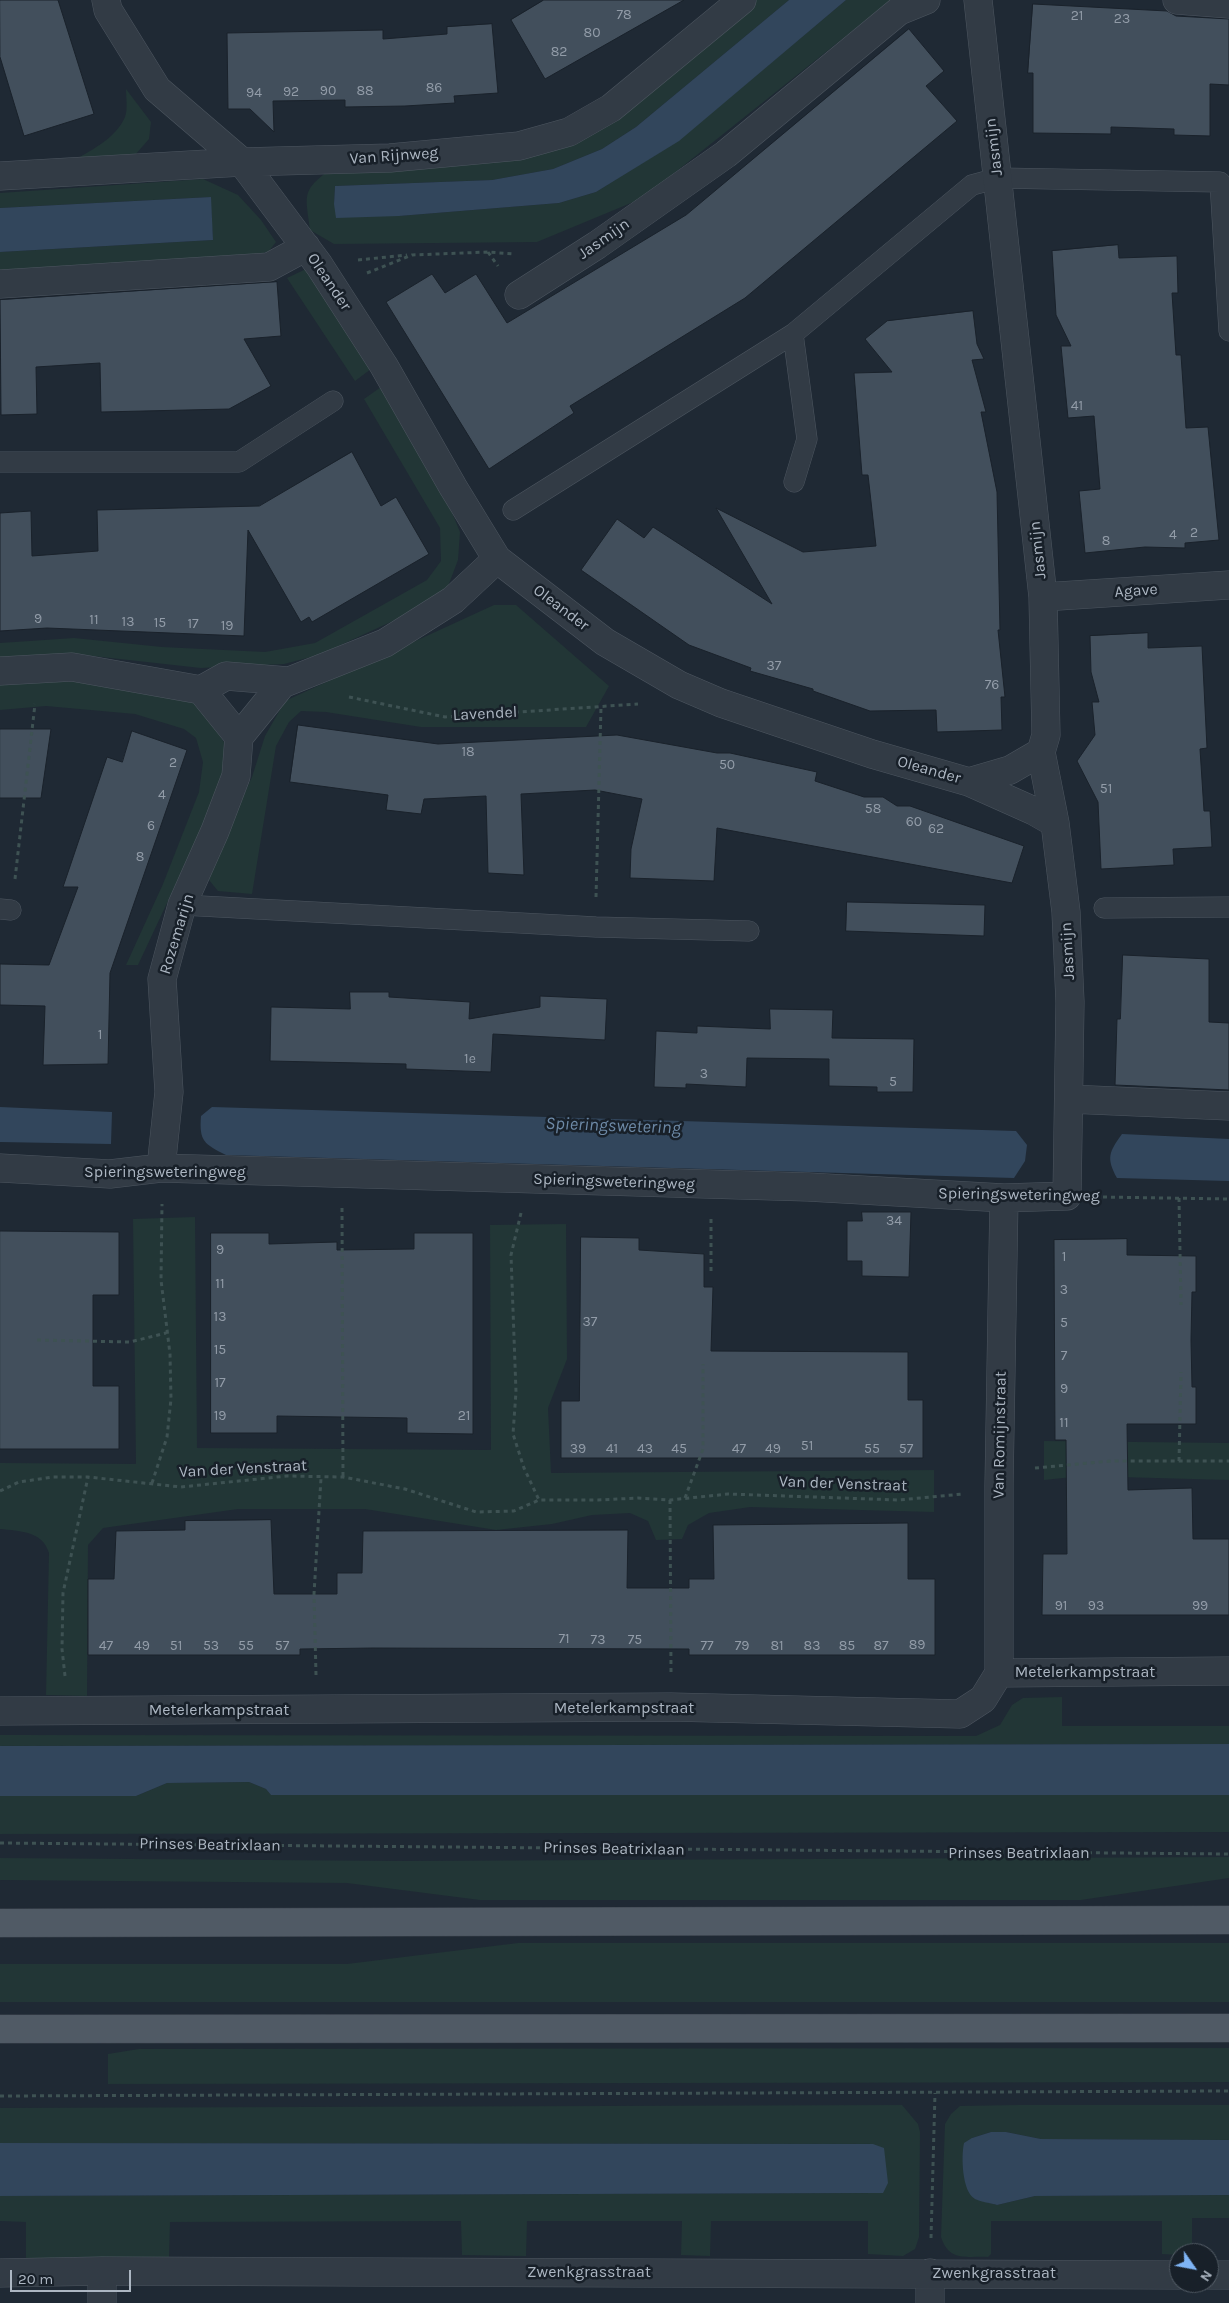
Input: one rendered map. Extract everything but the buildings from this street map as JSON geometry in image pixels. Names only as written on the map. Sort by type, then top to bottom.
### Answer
[{"type":"main road","points":[[0,1923],[1229,1920]]},
{"type":"main road","points":[[0,2029],[1229,2028]]},
{"type":"street","name":"Oleander","points":[[106,0],[108,10],[157,89],[242,162],[320,266],[384,366],[453,487],[497,559],[605,642],[679,685],[721,703],[872,754],[969,782],[1034,811],[1055,824]]},
{"type":"street","name":"Van Rijnweg","points":[[0,176],[242,162],[390,158],[519,146],[569,132],[611,108],[742,0]]},
{"type":"street","name":"Jasmijn","points":[[519,295],[597,245],[726,154],[899,11],[926,0]]},
{"type":"street","name":"Jasmijn","points":[[978,0],[1043,597],[1046,735],[1041,752],[1055,824],[1066,912],[1070,1002],[1067,1196]]},
{"type":"street","points":[[1176,0],[1229,4]]},
{"type":"street","name":"Oleander","points":[[0,284],[269,267],[320,266]]},
{"type":"street","points":[[0,671],[72,666],[201,690],[240,737],[282,684],[385,643],[453,600],[497,559]]},
{"type":"street","name":"Agave","points":[[1043,597],[1229,585]]},
{"type":"street","points":[[201,690],[226,676],[288,682]]},
{"type":"street","name":"Rozemarijn","points":[[161,1168],[169,1092],[162,979],[182,905],[215,831],[236,776],[240,737]]},
{"type":"street","name":"Oleander","points":[[969,782],[1010,770],[1041,752]]},
{"type":"street","points":[[1069,1099],[1229,1106]]},
{"type":"street","name":"Spieringsweteringweg","points":[[0,1168],[110,1174],[161,1168],[710,1184],[1004,1198],[1067,1196]]},
{"type":"street","name":"Van Romijnstraat","points":[[999,1673],[999,1485],[1004,1198]]},
{"type":"street","name":"Metelerkampstraat","points":[[0,1711],[69,1709],[672,1708],[960,1714],[984,1699],[999,1673],[1229,1671]]},
{"type":"street","points":[[102,2271],[102,2303]]},
{"type":"street","name":"Zwenkgrasstraat","points":[[0,2273],[102,2271],[1169,2275]]},
{"type":"street","points":[[930,2273],[930,2303]]},
{"type":"lane","points":[[513,510],[793,334],[972,185],[998,178],[1220,182],[1229,331]]},
{"type":"lane","points":[[793,334],[807,439],[794,482]]},
{"type":"lane","points":[[0,462],[239,462],[333,401]]},
{"type":"lane","points":[[182,905],[596,927],[749,931]]},
{"type":"lane","points":[[1104,908],[1229,907]]},
{"type":"path","points":[[320,266],[412,255],[488,252],[522,255]]},
{"type":"path","points":[[320,266],[412,255]]},
{"type":"path","points":[[6,909],[39,669]]},
{"type":"path","name":"Lavendel","points":[[348,696],[445,717],[664,701],[679,685]]},
{"type":"path","points":[[596,927],[601,707]]},
{"type":"path","name":"Van der Venstraat","points":[[152,1483],[167,1437],[170,1408],[170,1354],[161,1280],[163,1234],[161,1168]]},
{"type":"path","points":[[342,1174],[343,1477]]},
{"type":"path","points":[[529,1179],[511,1255],[516,1392],[513,1434],[524,1468],[539,1500]]},
{"type":"path","points":[[710,1184],[712,1274]]},
{"type":"path","name":"Spieringsweteringweg","points":[[1067,1196],[1229,1199]]},
{"type":"path","points":[[1179,1198],[1181,1304]]},
{"type":"path","points":[[37,1340],[130,1342],[166,1333]]},
{"type":"path","points":[[685,1498],[703,1449],[703,1364]]},
{"type":"path","points":[[1179,1461],[1181,1372]]},
{"type":"path","name":"Van der Venstraat","points":[[0,1491],[19,1482],[53,1477],[88,1477],[181,1487],[287,1476],[343,1477],[405,1490],[476,1512],[514,1511],[539,1500],[638,1498],[670,1500],[728,1494],[785,1495],[842,1500],[899,1500],[980,1493],[999,1485],[1020,1470],[1111,1461],[1229,1461]]},
{"type":"path","points":[[69,1709],[62,1649],[63,1593],[88,1477]]},
{"type":"path","points":[[317,1710],[314,1594],[321,1478]]},
{"type":"path","points":[[670,1500],[672,1708]]},
{"type":"path","name":"Prinses Beatrixlaan","points":[[0,1843],[1229,1854]]},
{"type":"path","points":[[0,2096],[1229,2091]]},
{"type":"path","points":[[930,2273],[935,2093]]},
{"type":"green space","points":[[756,0],[789,0],[636,127],[602,149],[553,169],[492,180],[335,186],[334,204],[399,216],[559,203],[596,192],[679,140],[846,0],[900,0],[866,20],[643,198],[537,242],[334,244],[310,230],[307,195],[314,183],[331,169],[617,115]]},
{"type":"green space","points":[[126,89],[151,122],[149,139],[135,155],[75,160],[96,147],[116,131],[125,117]]},
{"type":"green space","points":[[203,179],[238,195],[261,220],[276,242],[269,251],[251,257],[0,275],[0,252],[213,240],[210,197],[0,208],[0,193]]},
{"type":"green space","points":[[306,269],[371,369],[355,381],[287,278]]},
{"type":"green space","points":[[381,387],[448,503],[460,532],[458,560],[447,589],[408,614],[319,655],[284,664],[201,668],[75,654],[0,659],[0,643],[74,638],[162,647],[265,652],[315,643],[427,580],[441,561],[440,528],[364,399]]},
{"type":"green space","points":[[494,605],[516,605],[609,686],[586,727],[421,727],[326,712],[301,711],[289,722],[276,746],[252,894],[218,891],[209,880],[211,865],[252,777],[265,736],[285,701]]},
{"type":"green space","points":[[29,681],[109,682],[190,699],[211,721],[225,744],[225,765],[212,807],[138,965],[126,965],[163,884],[199,792],[203,762],[196,738],[184,729],[135,714],[46,706],[0,710],[0,683]]},
{"type":"green space","points":[[195,1217],[197,1448],[491,1450],[490,1225],[566,1224],[567,1359],[548,1408],[551,1473],[934,1470],[934,1512],[750,1507],[709,1513],[688,1525],[682,1539],[656,1540],[648,1521],[630,1513],[592,1515],[552,1524],[496,1530],[365,1509],[238,1509],[103,1528],[88,1545],[87,1696],[46,1695],[49,1553],[46,1546],[36,1536],[0,1529],[0,1463],[136,1464],[133,1219]]},
{"type":"green space","points":[[1044,1441],[1229,1443],[1229,1480],[1082,1476],[1044,1480]]},
{"type":"green space","points":[[1062,1697],[1062,1726],[1229,1726],[1229,1744],[0,1746],[0,1735],[976,1736],[1000,1725],[1012,1705],[1023,1698]]},
{"type":"green space","points":[[249,1782],[266,1789],[271,1795],[1229,1795],[1229,1832],[0,1834],[0,1796],[136,1796],[167,1783]]},
{"type":"green space","points":[[1229,1857],[1229,1878],[1081,1900],[480,1900],[347,1883],[0,1880],[0,1858],[401,1861]]},
{"type":"green space","points":[[518,1943],[1229,1943],[1229,2002],[0,2002],[0,1964],[347,1964]]},
{"type":"green space","points":[[1229,2048],[1229,2082],[108,2084],[108,2054],[139,2049]]},
{"type":"green space","points":[[902,2105],[918,2124],[920,2132],[919,2237],[915,2249],[903,2256],[868,2254],[868,2221],[711,2221],[710,2256],[681,2255],[682,2221],[527,2221],[526,2256],[462,2255],[461,2221],[170,2222],[169,2257],[26,2259],[26,2222],[0,2221],[0,2196],[869,2193],[873,2144],[0,2143],[0,2108]]},
{"type":"green space","points":[[1229,2105],[1229,2140],[1041,2139],[1006,2132],[991,2132],[972,2138],[973,2198],[997,2205],[1035,2196],[1229,2195],[1229,2218],[1192,2218],[1192,2243],[1169,2243],[1169,2254],[1162,2254],[1162,2221],[991,2221],[991,2254],[988,2257],[966,2257],[954,2254],[944,2245],[941,2237],[945,2124],[951,2114],[960,2106]]},
{"type":"water","points":[[789,0],[846,0],[679,141],[596,192],[559,203],[399,216],[336,218],[334,204],[335,186],[492,180],[553,169],[602,149],[636,127]]},
{"type":"water","points":[[211,197],[213,240],[0,252],[0,208]]},
{"type":"water","points":[[0,1107],[112,1112],[111,1144],[0,1142]]},
{"type":"water","name":"Spieringswetering","points":[[212,1107],[1016,1131],[1027,1145],[1025,1161],[1014,1178],[226,1155],[204,1141],[202,1136],[201,1116]]},
{"type":"water","points":[[1122,1134],[1229,1139],[1229,1181],[1117,1178],[1111,1165],[1110,1155]]},
{"type":"water","points":[[1229,1744],[1229,1795],[271,1795],[266,1789],[249,1782],[167,1783],[136,1796],[0,1796],[0,1746]]},
{"type":"water","points":[[991,2132],[1006,2132],[1041,2139],[1229,2140],[1229,2195],[1035,2196],[997,2205],[983,2202],[975,2199],[967,2189],[963,2165],[963,2149],[964,2143],[972,2138]]},
{"type":"water","points":[[0,2143],[873,2144],[884,2148],[888,2183],[883,2193],[0,2196]]}]
